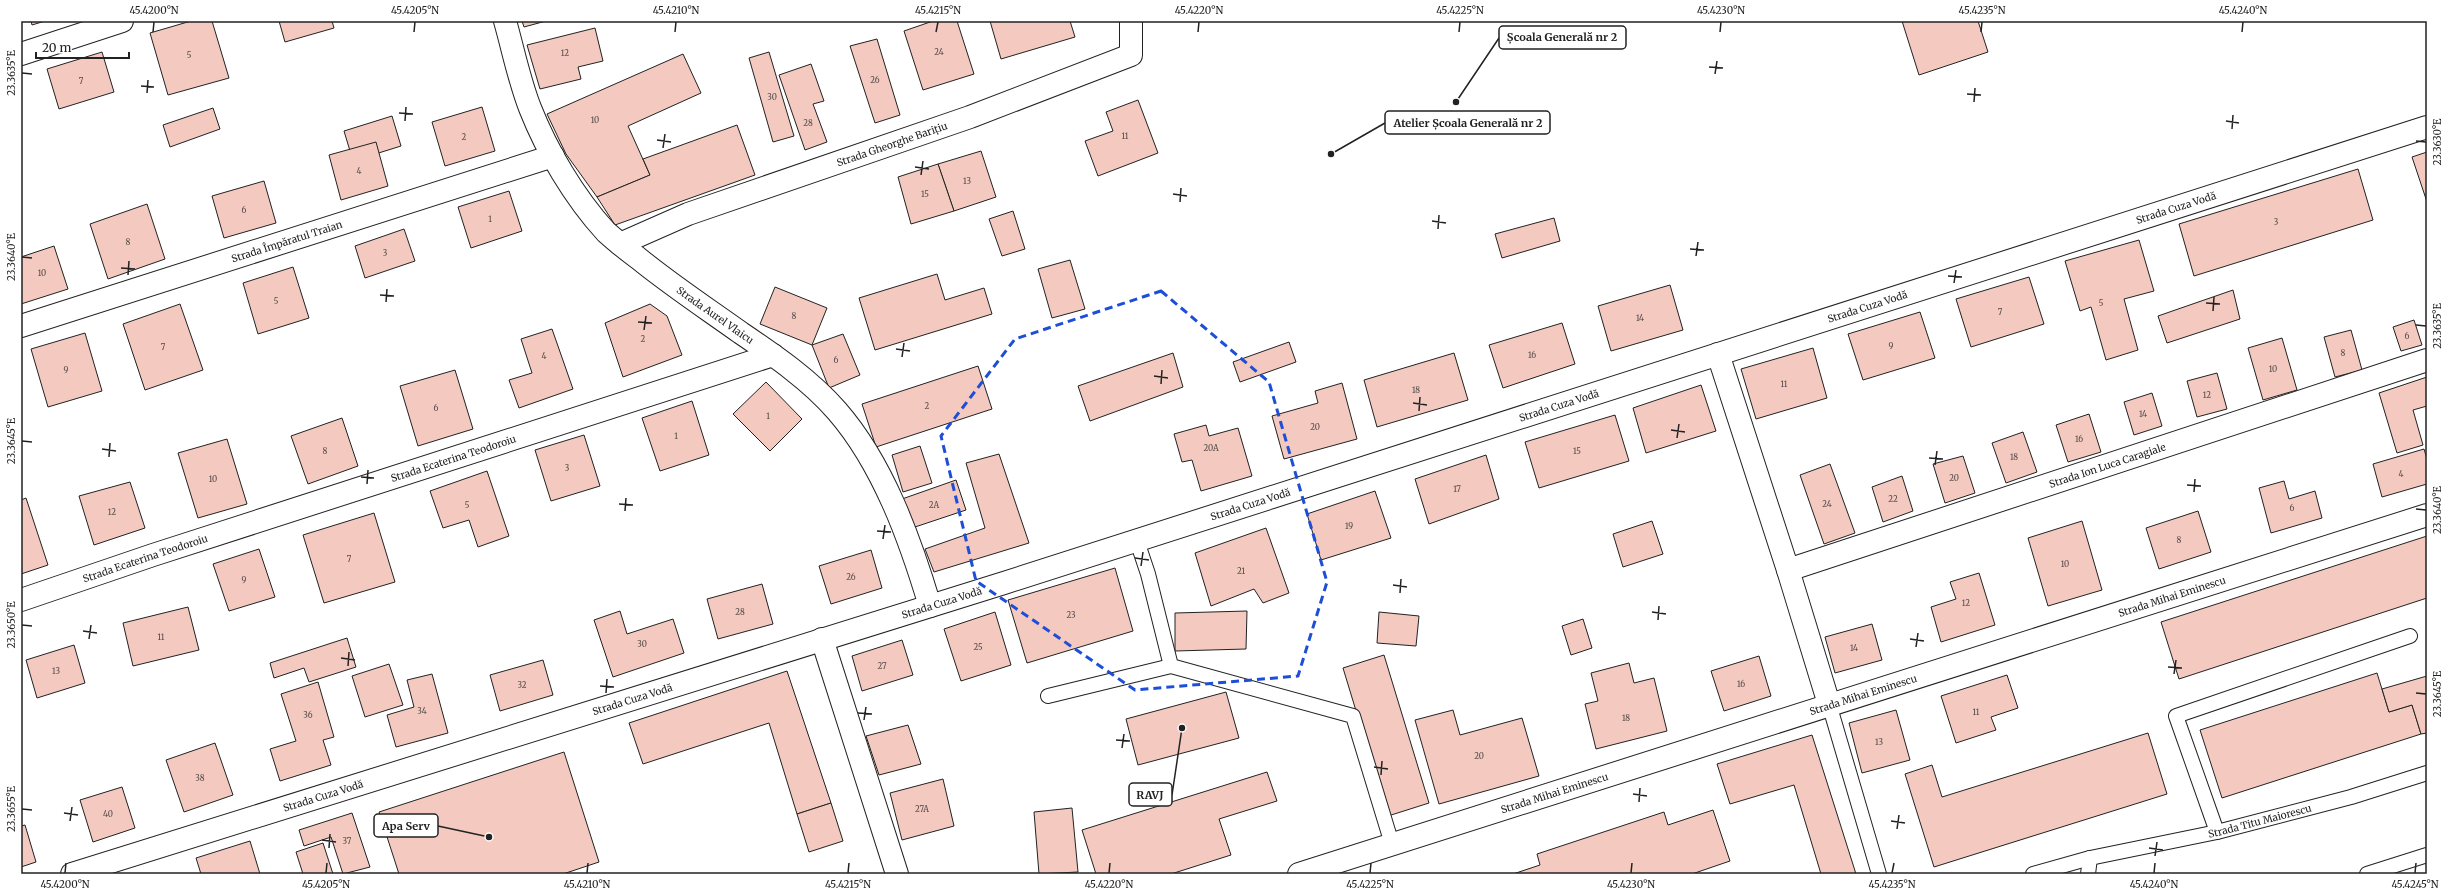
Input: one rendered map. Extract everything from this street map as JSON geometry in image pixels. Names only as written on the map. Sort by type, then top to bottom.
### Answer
[{"type":"street","points":[[21,54],[122,21]]},
{"type":"street","name":"Strada Aurel Vlaicu","points":[[505,21],[530,107],[553,156],[581,200],[606,232],[620,244],[669,283],[772,355],[807,382],[837,410],[862,444],[898,514],[916,557],[930,606]]},
{"type":"street","name":"Strada Gheorghe Barițiu","points":[[620,244],[688,214],[970,117],[1131,55],[1131,21]]},
{"type":"street","name":"Strada Cuza Vodă","points":[[72,874],[1137,541],[2427,127]]},
{"type":"street","name":"Strada Împăratul Traian","points":[[21,326],[553,156]]},
{"type":"street","points":[[1718,354],[1788,570],[1829,704]]},
{"type":"street","name":"Strada Ecaterina Teodoroiu","points":[[21,600],[153,555],[772,355]]},
{"type":"street","name":"Strada Ion Luca Caragiale","points":[[1788,570],[2427,360]]},
{"type":"street","name":"Strada Mihai Eminescu","points":[[1299,874],[1829,704],[2427,515]]},
{"type":"street","points":[[822,639],[897,874]]},
{"type":"lane","points":[[1137,541],[1148,574],[1171,666]]},
{"type":"lane","points":[[2217,832],[2176,716],[2410,636]]},
{"type":"lane","points":[[1048,696],[1171,666],[1353,716],[1392,844]]},
{"type":"lane","points":[[1829,704],[1880,874]]},
{"type":"lane","name":"Strada Titu Maiorescu","points":[[2033,874],[2090,858],[2217,832],[2351,797],[2427,773]]},
{"type":"lane","points":[[2367,874],[2427,855]]},
{"type":"lane","points":[[2088,874],[2090,858]]},
{"type":"highlighted area","points":[[1161,291],[1269,382],[1327,582],[1298,676],[1135,690],[976,581],[941,436],[1015,339]]},
{"type":"building","points":[[31,21],[45,21],[32,25]]},
{"type":"building","points":[[191,21],[212,21],[229,78],[168,95],[150,33]]},
{"type":"building","points":[[279,21],[332,21],[334,28],[285,42]]},
{"type":"building","points":[[522,21],[546,21],[524,27]]},
{"type":"building","points":[[933,21],[957,21],[974,74],[923,90],[904,31]]},
{"type":"building","points":[[990,21],[1070,21],[1075,37],[1001,59]]},
{"type":"building","points":[[1902,21],[1978,21],[1988,52],[1919,75]]},
{"type":"building","points":[[595,28],[603,61],[578,67],[581,79],[540,89],[527,45]]},
{"type":"building","points":[[877,39],[900,115],[875,123],[850,46]]},
{"type":"building","points":[[102,52],[114,92],[59,109],[47,69]]},
{"type":"building","points":[[769,52],[794,136],[773,142],[749,58]]},
{"type":"building","points":[[683,54],[701,93],[628,126],[650,175],[597,197],[566,154],[547,114]]},
{"type":"building","points":[[811,64],[824,101],[813,104],[827,142],[805,150],[779,75]]},
{"type":"building","points":[[1138,100],[1158,153],[1098,176],[1085,141],[1113,131],[1106,112]]},
{"type":"building","points":[[482,107],[495,151],[445,166],[432,122]]},
{"type":"building","points":[[213,108],[220,129],[170,147],[163,125]]},
{"type":"building","points":[[392,116],[401,146],[353,161],[344,131]]},
{"type":"building","points":[[737,125],[755,175],[615,225],[597,197],[650,175],[643,159]]},
{"type":"building","points":[[376,142],[388,186],[341,200],[329,155]]},
{"type":"building","points":[[981,151],[996,197],[954,211],[938,164]]},
{"type":"building","points":[[2427,152],[2427,202],[2412,157]]},
{"type":"building","points":[[938,164],[954,211],[911,224],[898,177]]},
{"type":"building","points":[[2358,169],[2373,220],[2194,276],[2179,224]]},
{"type":"building","points":[[264,181],[276,223],[224,238],[212,196]]},
{"type":"building","points":[[509,191],[522,231],[471,248],[458,207]]},
{"type":"building","points":[[147,204],[165,259],[108,279],[90,224]]},
{"type":"building","points":[[1013,211],[1025,249],[1002,256],[989,219]]},
{"type":"building","points":[[1554,218],[1560,241],[1502,258],[1495,234]]},
{"type":"building","points":[[404,229],[415,261],[365,278],[355,246]]},
{"type":"building","points":[[2139,240],[2154,291],[2124,299],[2138,350],[2106,360],[2091,307],[2080,311],[2065,261]]},
{"type":"building","points":[[54,246],[68,289],[21,304],[21,257]]},
{"type":"building","points":[[1070,260],[1085,309],[1052,318],[1038,269]]},
{"type":"building","points":[[293,267],[309,318],[258,334],[243,283]]},
{"type":"building","points":[[937,274],[945,300],[984,288],[992,314],[875,350],[859,298]]},
{"type":"building","points":[[2029,277],[2044,324],[1971,347],[1956,299]]},
{"type":"building","points":[[1670,285],[1683,330],[1611,351],[1598,306]]},
{"type":"building","points":[[775,287],[827,308],[812,345],[760,324]]},
{"type":"building","points":[[2233,290],[2240,319],[2167,343],[2158,316]]},
{"type":"building","points":[[180,304],[203,370],[145,390],[123,324]]},
{"type":"building","points":[[650,304],[667,316],[682,355],[623,377],[605,323]]},
{"type":"building","points":[[1920,312],[1935,358],[1863,380],[1848,334]]},
{"type":"building","points":[[2414,320],[2422,345],[2401,351],[2393,327]]},
{"type":"building","points":[[1562,323],[1575,364],[1503,388],[1489,345]]},
{"type":"building","points":[[552,329],[573,389],[519,408],[509,380],[532,373],[521,339]]},
{"type":"building","points":[[2351,330],[2362,370],[2335,377],[2324,337]]},
{"type":"building","points":[[85,333],[102,391],[48,407],[31,349]]},
{"type":"building","points":[[843,334],[860,375],[829,388],[812,345]]},
{"type":"building","points":[[2282,338],[2297,390],[2263,400],[2248,348]]},
{"type":"building","points":[[1289,342],[1296,362],[1240,382],[1233,362]]},
{"type":"building","points":[[1813,348],[1827,398],[1756,419],[1741,369]]},
{"type":"building","points":[[1173,353],[1183,387],[1090,421],[1078,386]]},
{"type":"building","points":[[1454,353],[1468,400],[1377,427],[1364,380]]},
{"type":"building","points":[[978,366],[992,409],[876,447],[862,404]]},
{"type":"building","points":[[455,370],[473,429],[418,446],[400,386]]},
{"type":"building","points":[[2217,373],[2227,409],[2197,417],[2187,381]]},
{"type":"building","points":[[2427,377],[2427,406],[2413,410],[2423,445],[2397,453],[2379,393]]},
{"type":"building","points":[[766,382],[802,419],[770,451],[733,414]]},
{"type":"building","points":[[1342,383],[1357,439],[1284,459],[1272,416],[1318,403],[1315,391]]},
{"type":"building","points":[[1701,385],[1716,431],[1646,453],[1633,408]]},
{"type":"building","points":[[2152,393],[2162,426],[2134,435],[2124,402]]},
{"type":"building","points":[[692,401],[709,455],[660,471],[642,418]]},
{"type":"building","points":[[2089,414],[2101,452],[2068,462],[2056,425]]},
{"type":"building","points":[[1615,415],[1629,461],[1539,488],[1525,442]]},
{"type":"building","points":[[342,418],[358,466],[308,484],[291,436]]},
{"type":"building","points":[[1206,425],[1209,436],[1238,428],[1252,476],[1201,491],[1192,460],[1182,462],[1174,434]]},
{"type":"building","points":[[2023,432],[2037,472],[2006,483],[1992,443]]},
{"type":"building","points":[[584,435],[600,486],[551,501],[535,450]]},
{"type":"building","points":[[227,439],[247,504],[198,518],[178,453]]},
{"type":"building","points":[[920,446],[932,483],[903,492],[892,455]]},
{"type":"building","points":[[2424,449],[2427,459],[2427,484],[2382,497],[2373,464]]},
{"type":"building","points":[[999,454],[1029,543],[934,572],[925,549],[985,528],[966,463]]},
{"type":"building","points":[[1486,455],[1499,499],[1429,524],[1415,479]]},
{"type":"building","points":[[1963,456],[1975,493],[1945,503],[1933,464]]},
{"type":"building","points":[[1830,464],[1855,533],[1824,544],[1800,475]]},
{"type":"building","points":[[487,471],[509,536],[478,547],[469,520],[443,528],[430,491]]},
{"type":"building","points":[[1902,476],[1913,511],[1883,522],[1872,487]]},
{"type":"building","points":[[956,480],[966,510],[912,528],[902,499]]},
{"type":"building","points":[[2284,481],[2289,499],[2315,491],[2322,518],[2271,533],[2259,488]]},
{"type":"building","points":[[130,482],[145,528],[94,545],[79,496]]},
{"type":"building","points":[[1375,491],[1391,538],[1321,560],[1307,514]]},
{"type":"building","points":[[26,498],[48,565],[21,574],[21,500]]},
{"type":"building","points":[[2198,511],[2211,552],[2159,569],[2146,528]]},
{"type":"building","points":[[374,513],[395,582],[324,603],[303,535]]},
{"type":"building","points":[[1652,521],[1663,554],[1623,567],[1613,534]]},
{"type":"building","points":[[2082,521],[2102,590],[2048,606],[2028,538]]},
{"type":"building","points":[[1266,528],[1289,593],[1263,603],[1254,589],[1211,606],[1195,553]]},
{"type":"building","points":[[2427,536],[2427,598],[2179,679],[2161,622]]},
{"type":"building","points":[[259,549],[275,597],[229,611],[213,564]]},
{"type":"building","points":[[871,550],[882,588],[831,604],[819,566]]},
{"type":"building","points":[[1115,568],[1133,631],[1027,663],[1008,600]]},
{"type":"building","points":[[1979,573],[1995,625],[1941,642],[1931,607],[1956,599],[1950,582]]},
{"type":"building","points":[[762,584],[773,624],[718,639],[707,599]]},
{"type":"building","points":[[188,607],[199,650],[133,666],[123,623]]},
{"type":"building","points":[[620,611],[627,634],[673,619],[684,653],[613,677],[594,620]]},
{"type":"building","points":[[1247,611],[1246,649],[1175,651],[1175,613]]},
{"type":"building","points":[[995,612],[1011,665],[961,681],[944,629]]},
{"type":"building","points":[[1379,612],[1419,616],[1416,646],[1377,643]]},
{"type":"building","points":[[1583,619],[1592,648],[1571,655],[1562,626]]},
{"type":"building","points":[[1872,624],[1882,660],[1835,673],[1825,637]]},
{"type":"building","points":[[347,638],[356,667],[309,682],[304,668],[274,678],[270,663]]},
{"type":"building","points":[[902,640],[913,675],[862,691],[852,656]]},
{"type":"building","points":[[74,645],[85,683],[37,698],[26,660]]},
{"type":"building","points":[[1384,655],[1429,803],[1388,816],[1343,668]]},
{"type":"building","points":[[1759,656],[1771,696],[1724,711],[1711,671]]},
{"type":"building","points":[[543,660],[553,695],[500,711],[490,675]]},
{"type":"building","points":[[1629,663],[1634,683],[1654,678],[1667,731],[1596,749],[1585,704],[1598,701],[1591,673]]},
{"type":"building","points":[[389,664],[403,705],[365,717],[352,676]]},
{"type":"building","points":[[787,671],[831,803],[797,814],[769,723],[643,764],[629,723]]},
{"type":"building","points":[[2377,673],[2389,712],[2412,705],[2421,734],[2222,798],[2200,730]]},
{"type":"building","points":[[432,674],[448,733],[396,747],[387,715],[414,707],[407,680]]},
{"type":"building","points":[[2007,675],[2018,708],[1991,717],[1996,730],[1956,743],[1941,696]]},
{"type":"building","points":[[2427,676],[2427,733],[2421,734],[2412,705],[2389,712],[2382,689]]},
{"type":"building","points":[[318,682],[334,737],[323,740],[331,765],[280,781],[270,749],[296,741],[281,694]]},
{"type":"building","points":[[1226,692],[1239,738],[1138,765],[1126,719]]},
{"type":"building","points":[[1453,710],[1460,735],[1522,718],[1539,776],[1439,804],[1415,720]]},
{"type":"building","points":[[1896,710],[1910,760],[1862,773],[1849,723]]},
{"type":"building","points":[[908,725],[921,764],[879,775],[866,736]]},
{"type":"building","points":[[2148,733],[2167,794],[1934,867],[1905,774],[1932,765],[1942,797]]},
{"type":"building","points":[[1812,735],[1856,874],[1821,874],[1794,785],[1730,804],[1717,764]]},
{"type":"building","points":[[215,743],[233,795],[184,812],[166,760]]},
{"type":"building","points":[[564,752],[599,862],[563,874],[399,874],[379,812]]},
{"type":"building","points":[[1267,772],[1277,801],[1219,819],[1231,855],[1171,874],[1096,874],[1082,830]]},
{"type":"building","points":[[943,779],[954,826],[902,840],[890,793]]},
{"type":"building","points":[[122,787],[135,828],[93,842],[80,800]]},
{"type":"building","points":[[831,803],[843,841],[809,852],[797,814]]},
{"type":"building","points":[[1072,808],[1078,872],[1039,874],[1034,812]]},
{"type":"building","points":[[1713,810],[1730,861],[1692,874],[1513,874],[1540,865],[1537,854],[1664,812],[1668,825]]},
{"type":"building","points":[[352,813],[370,867],[343,874],[331,837],[304,846],[299,830]]},
{"type":"building","points":[[25,825],[36,862],[21,867],[21,826]]},
{"type":"building","points":[[250,841],[260,874],[201,874],[196,858]]},
{"type":"building","points":[[323,843],[333,874],[303,874],[296,852]]},
{"type":"place","name":"Școala Generală nr 2","points":[[1456,102]]},
{"type":"place","name":"Atelier Școala Generală nr 2","points":[[1331,154]]},
{"type":"place","name":"RAVJ","points":[[1182,728]]},
{"type":"place","name":"Apa Serv","points":[[489,837]]}]
